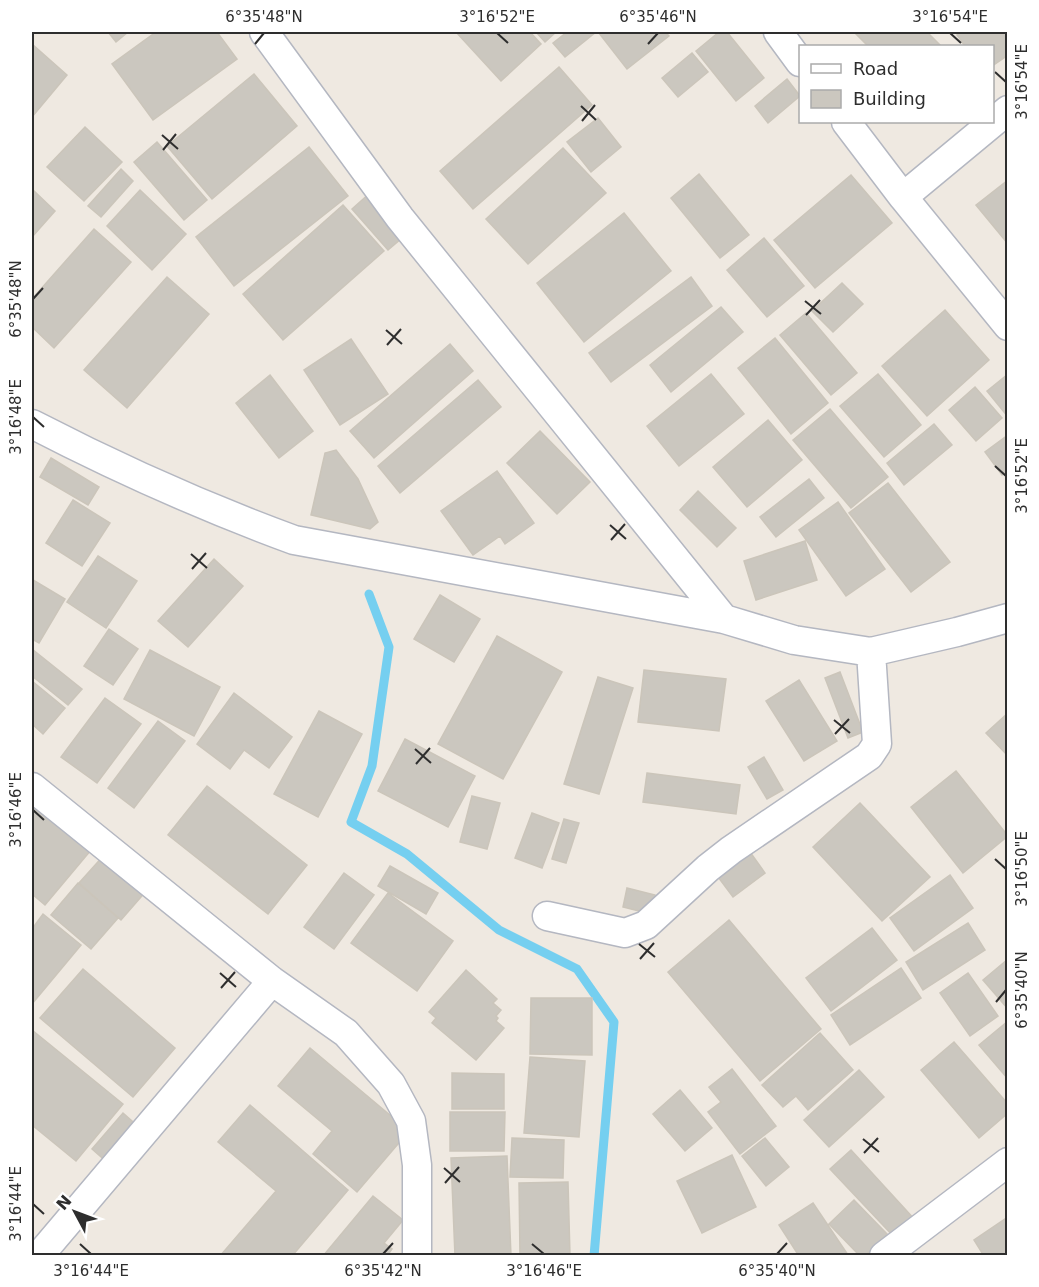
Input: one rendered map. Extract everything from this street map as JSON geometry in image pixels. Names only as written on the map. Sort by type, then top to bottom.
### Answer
[{"type":"street","points":[[264,32],[400,218],[724,619]]},
{"type":"street","points":[[777,32],[799,60]]},
{"type":"street","points":[[994,122],[1008,110]]},
{"type":"street","points":[[847,123],[903,197],[1008,326]]},
{"type":"street","points":[[903,197],[992,123]]},
{"type":"street","points":[[32,424],[100,460],[228,516],[294,540],[724,619],[794,640],[871,652],[1008,618]]},
{"type":"street","points":[[547,916],[625,933],[646,925],[731,850],[869,756],[878,744],[871,652]]},
{"type":"street","points":[[32,787],[272,981],[346,1033],[391,1084],[411,1121],[417,1165],[417,1256]]},
{"type":"street","points":[[39,1256],[272,981]]},
{"type":"street","points":[[884,1256],[1008,1161]]},
{"type":"building","points":[[108,32],[128,32],[116,42]]},
{"type":"building","points":[[156,32],[217,32],[237,59],[153,120],[112,64]]},
{"type":"building","points":[[456,32],[530,32],[541,44],[501,81]]},
{"type":"building","points":[[536,32],[556,32],[545,42]]},
{"type":"building","points":[[567,32],[596,32],[565,57],[553,43]]},
{"type":"building","points":[[600,32],[665,32],[669,36],[627,69]]},
{"type":"building","points":[[719,32],[727,32],[764,78],[736,101],[696,51]]},
{"type":"building","points":[[854,32],[927,32],[940,45],[867,45]]},
{"type":"building","points":[[962,32],[1008,32],[1008,55],[994,65],[994,45],[964,45],[957,35]]},
{"type":"building","points":[[32,44],[67,75],[32,117]]},
{"type":"building","points":[[692,53],[708,72],[678,97],[662,78]]},
{"type":"building","points":[[559,67],[592,105],[473,209],[440,171]]},
{"type":"building","points":[[254,74],[297,126],[212,199],[167,146]]},
{"type":"building","points":[[787,79],[799,95],[768,123],[755,106]]},
{"type":"building","points":[[598,118],[621,147],[591,172],[567,142]]},
{"type":"building","points":[[85,127],[122,162],[84,201],[47,167]]},
{"type":"building","points":[[157,142],[207,200],[184,220],[134,162]]},
{"type":"building","points":[[309,147],[348,196],[234,286],[196,237]]},
{"type":"building","points":[[563,148],[606,193],[528,264],[486,219]]},
{"type":"building","points":[[121,169],[133,181],[101,217],[88,206]]},
{"type":"building","points":[[699,174],[749,235],[720,258],[671,198]]},
{"type":"building","points":[[851,175],[892,223],[815,288],[774,240]]},
{"type":"building","points":[[1008,180],[1008,244],[976,205]]},
{"type":"building","points":[[32,189],[55,211],[32,237]]},
{"type":"building","points":[[140,190],[186,234],[152,270],[107,226]]},
{"type":"building","points":[[371,192],[408,233],[388,250],[352,209]]},
{"type":"building","points":[[343,205],[384,251],[283,340],[243,294]]},
{"type":"building","points":[[624,213],[671,271],[584,342],[537,283]]},
{"type":"building","points":[[94,229],[131,262],[54,348],[32,327],[32,299]]},
{"type":"building","points":[[764,238],[804,286],[767,317],[727,270]]},
{"type":"building","points":[[167,277],[209,314],[127,408],[84,370]]},
{"type":"building","points":[[691,277],[712,306],[611,382],[589,353]]},
{"type":"building","points":[[842,283],[863,304],[833,332],[812,311]]},
{"type":"building","points":[[721,307],[743,332],[671,392],[650,365]]},
{"type":"building","points":[[945,310],[989,360],[927,416],[882,366]]},
{"type":"building","points":[[806,313],[857,373],[831,395],[780,335]]},
{"type":"building","points":[[775,338],[828,403],[791,434],[738,368]]},
{"type":"building","points":[[351,339],[388,394],[340,425],[304,370]]},
{"type":"building","points":[[450,344],[473,371],[374,458],[350,431]]},
{"type":"building","points":[[711,374],[744,414],[679,466],[647,426]]},
{"type":"building","points":[[878,374],[921,425],[884,457],[840,406]]},
{"type":"building","points":[[1008,374],[1008,417],[987,391]]},
{"type":"building","points":[[270,375],[313,431],[279,458],[236,403]]},
{"type":"building","points":[[478,380],[501,407],[400,493],[378,466]]},
{"type":"building","points":[[975,387],[1002,418],[976,441],[949,410]]},
{"type":"building","points":[[830,409],[888,477],[851,508],[793,440]]},
{"type":"building","points":[[768,420],[802,460],[747,507],[713,467]]},
{"type":"building","points":[[934,424],[952,445],[904,485],[887,463]]},
{"type":"building","points":[[540,431],[590,482],[557,514],[507,463]]},
{"type":"building","points":[[1008,435],[1008,471],[1002,475],[985,452]]},
{"type":"building","points":[[336,450],[358,479],[378,522],[370,529],[311,515],[325,453]]},
{"type":"building","points":[[51,458],[99,487],[88,505],[40,477]]},
{"type":"building","points":[[497,471],[534,523],[505,544],[500,536],[473,555],[441,511]]},
{"type":"building","points":[[809,479],[824,498],[776,537],[760,517]]},
{"type":"building","points":[[888,483],[950,562],[911,592],[849,513]]},
{"type":"building","points":[[698,491],[736,528],[717,547],[680,510]]},
{"type":"building","points":[[73,500],[110,523],[82,566],[46,543]]},
{"type":"building","points":[[838,502],[885,569],[846,596],[799,530]]},
{"type":"building","points":[[805,541],[817,580],[756,600],[744,561]]},
{"type":"building","points":[[98,556],[137,581],[106,628],[67,602]]},
{"type":"building","points":[[214,559],[243,586],[188,647],[158,621]]},
{"type":"building","points":[[33,580],[65,599],[39,643],[32,639]]},
{"type":"building","points":[[440,595],[480,619],[454,662],[414,639]]},
{"type":"building","points":[[109,629],[138,649],[113,685],[84,666]]},
{"type":"building","points":[[497,636],[562,672],[503,779],[438,744]]},
{"type":"building","points":[[32,649],[82,689],[68,705],[32,676]]},
{"type":"building","points":[[150,650],[220,687],[194,736],[124,699]]},
{"type":"building","points":[[644,670],[726,679],[719,731],[638,722]]},
{"type":"building","points":[[840,672],[863,732],[848,738],[825,678]]},
{"type":"building","points":[[598,677],[633,688],[599,794],[564,784]]},
{"type":"building","points":[[799,680],[837,741],[804,761],[766,701]]},
{"type":"building","points":[[32,681],[65,708],[43,734],[32,724]]},
{"type":"building","points":[[234,693],[292,737],[269,768],[244,750],[230,769],[197,744]]},
{"type":"building","points":[[105,698],[141,724],[97,783],[61,757]]},
{"type":"building","points":[[319,711],[362,734],[318,817],[274,794]]},
{"type":"building","points":[[1008,713],[1008,756],[986,733]]},
{"type":"building","points":[[158,721],[185,741],[134,808],[108,788]]},
{"type":"building","points":[[405,739],[475,776],[448,827],[378,791]]},
{"type":"building","points":[[764,757],[783,790],[767,799],[748,767]]},
{"type":"building","points":[[956,771],[1008,836],[963,873],[911,807]]},
{"type":"building","points":[[647,773],[740,785],[736,814],[643,802]]},
{"type":"building","points":[[207,786],[307,865],[268,914],[168,835]]},
{"type":"building","points":[[32,789],[96,844],[45,905],[32,894]]},
{"type":"building","points":[[472,796],[500,803],[487,849],[460,842]]},
{"type":"building","points":[[860,803],[930,877],[882,921],[813,847]]},
{"type":"building","points":[[532,813],[559,823],[542,868],[515,858]]},
{"type":"building","points":[[564,819],[579,823],[566,863],[552,859]]},
{"type":"building","points":[[750,852],[765,873],[733,897],[718,877]]},
{"type":"building","points":[[105,854],[147,890],[121,920],[79,883]]},
{"type":"building","points":[[390,866],[438,893],[426,914],[378,886]]},
{"type":"building","points":[[344,873],[374,895],[334,949],[304,927]]},
{"type":"building","points":[[950,875],[973,908],[914,951],[890,918]]},
{"type":"building","points":[[78,883],[118,918],[91,949],[51,915]]},
{"type":"building","points":[[627,888],[655,895],[651,914],[623,907]]},
{"type":"building","points":[[388,893],[453,941],[417,991],[351,943]]},
{"type":"building","points":[[43,914],[81,945],[32,1004],[32,929]]},
{"type":"building","points":[[729,920],[821,1029],[760,1081],[668,972]]},
{"type":"building","points":[[968,923],[985,950],[923,990],[906,962]]},
{"type":"building","points":[[872,928],[897,960],[831,1011],[806,978]]},
{"type":"building","points":[[1008,959],[1008,1009],[983,980]]},
{"type":"building","points":[[901,968],[921,998],[850,1045],[831,1015]]},
{"type":"building","points":[[83,969],[175,1048],[133,1097],[40,1018]]},
{"type":"building","points":[[466,970],[497,999],[493,1003],[501,1010],[496,1016],[498,1018],[496,1021],[504,1028],[476,1060],[432,1023],[436,1018],[429,1012]]},
{"type":"building","points":[[968,973],[998,1016],[970,1036],[940,993]]},
{"type":"building","points":[[531,998],[592,998],[592,1055],[530,1054]]},
{"type":"building","points":[[1008,1021],[1008,1079],[979,1045]]},
{"type":"building","points":[[32,1030],[123,1104],[76,1161],[32,1125]]},
{"type":"building","points":[[820,1033],[853,1070],[808,1110],[796,1096],[783,1107],[762,1085]]},
{"type":"building","points":[[954,1042],[1008,1104],[1008,1113],[979,1138],[921,1070]]},
{"type":"building","points":[[310,1048],[409,1131],[357,1192],[313,1154],[332,1131],[278,1086]]},
{"type":"building","points":[[530,1057],[585,1061],[579,1137],[524,1133]]},
{"type":"building","points":[[732,1069],[776,1126],[740,1154],[708,1112],[721,1102],[709,1087]]},
{"type":"building","points":[[859,1070],[884,1097],[829,1147],[804,1120]]},
{"type":"building","points":[[452,1073],[504,1074],[504,1109],[452,1109]]},
{"type":"building","points":[[680,1090],[712,1128],[685,1151],[653,1114]]},
{"type":"building","points":[[250,1105],[348,1190],[292,1256],[220,1256],[276,1191],[218,1142]]},
{"type":"building","points":[[450,1112],[505,1112],[504,1151],[450,1151]]},
{"type":"building","points":[[123,1113],[140,1128],[109,1164],[92,1149]]},
{"type":"building","points":[[512,1138],[564,1140],[563,1178],[510,1177]]},
{"type":"building","points":[[765,1138],[789,1167],[766,1186],[742,1156]]},
{"type":"building","points":[[851,1150],[916,1221],[896,1239],[830,1169]]},
{"type":"building","points":[[732,1155],[756,1207],[702,1233],[677,1181]]},
{"type":"building","points":[[507,1156],[511,1256],[455,1256],[451,1158]]},
{"type":"building","points":[[568,1182],[570,1256],[520,1256],[519,1183]]},
{"type":"building","points":[[373,1196],[403,1220],[384,1243],[392,1249],[387,1256],[323,1256]]},
{"type":"building","points":[[854,1200],[887,1234],[865,1256],[860,1256],[829,1224]]},
{"type":"building","points":[[813,1203],[847,1256],[799,1256],[779,1225]]},
{"type":"building","points":[[1008,1217],[1008,1256],[984,1256],[974,1240]]},
{"type":"waterway","points":[[369,594],[389,647],[372,766],[351,822],[407,854],[499,930],[577,969],[614,1022],[594,1256]]}]
